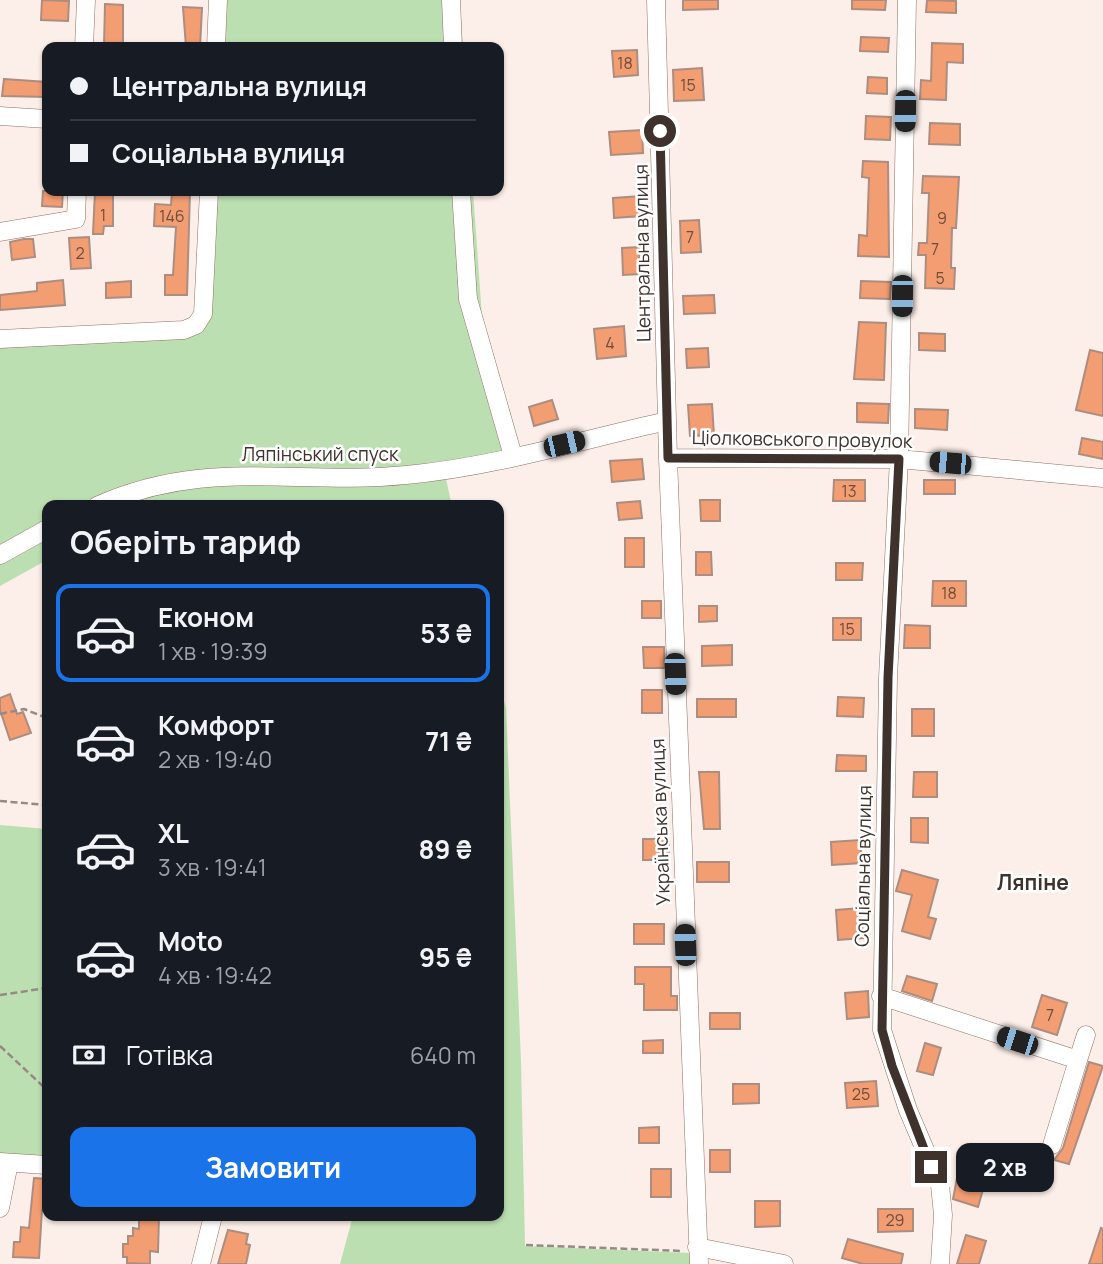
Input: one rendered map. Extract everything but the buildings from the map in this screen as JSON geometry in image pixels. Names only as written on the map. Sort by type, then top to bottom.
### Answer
[{"type":"street","points":[[83,42],[86,0]]},
{"type":"street","points":[[216,42],[218,0]]},
{"type":"street","points":[[451,0],[453,42]]},
{"type":"street","name":"Центральна вулиця","points":[[656,0],[667,421]]},
{"type":"street","name":"Соціальна вулиця","points":[[907,0],[899,459],[888,678],[881,996],[886,1047],[923,1149],[940,1185],[943,1215],[940,1264]]},
{"type":"street","points":[[0,116],[42,119]]},
{"type":"street","points":[[0,232],[76,219],[77,196]]},
{"type":"street","points":[[0,339],[184,330],[196,324],[203,314],[209,196]]},
{"type":"street","points":[[461,196],[468,299],[513,456]]},
{"type":"street","name":"Ляпінський спуск","points":[[117,500],[186,479],[256,474],[375,478],[444,470],[667,421]]},
{"type":"street","name":"Українська вулиця","points":[[667,421],[698,1254]]},
{"type":"street","name":"Ціолковського провулок","points":[[668,458],[899,459],[1103,478]]},
{"type":"street","points":[[0,555],[42,532]]},
{"type":"street","points":[[881,996],[1078,1060]]},
{"type":"street","points":[[1052,1145],[1086,1035]]},
{"type":"street","points":[[0,1208],[4,1163],[42,1165]]},
{"type":"street","points":[[201,1264],[212,1221]]},
{"type":"street","points":[[698,1254],[784,1264]]},
{"type":"path","points":[[0,714],[24,709],[42,716]]},
{"type":"path","points":[[0,801],[42,805]]},
{"type":"path","points":[[0,995],[42,989]]},
{"type":"path","points":[[0,1046],[42,1085]]},
{"type":"path","points":[[526,1245],[698,1254]]},
{"type":"green space","points":[[218,0],[460,0],[463,42],[216,42]]},
{"type":"green space","points":[[209,196],[473,196],[482,317],[513,456],[444,470],[451,500],[42,500],[42,563],[0,586],[0,339],[196,325]]},
{"type":"green space","points":[[504,701],[521,1061],[525,1246],[691,1253],[693,1264],[340,1264],[352,1221],[504,1221]]},
{"type":"green space","points":[[0,825],[42,829],[42,1165],[0,1162]]},
{"type":"district","name":"Ляпіне","points":[[1033,883]]},
{"type":"route","points":[[660,131],[668,458],[899,459],[888,678],[882,1030],[892,1066],[931,1167]]}]
